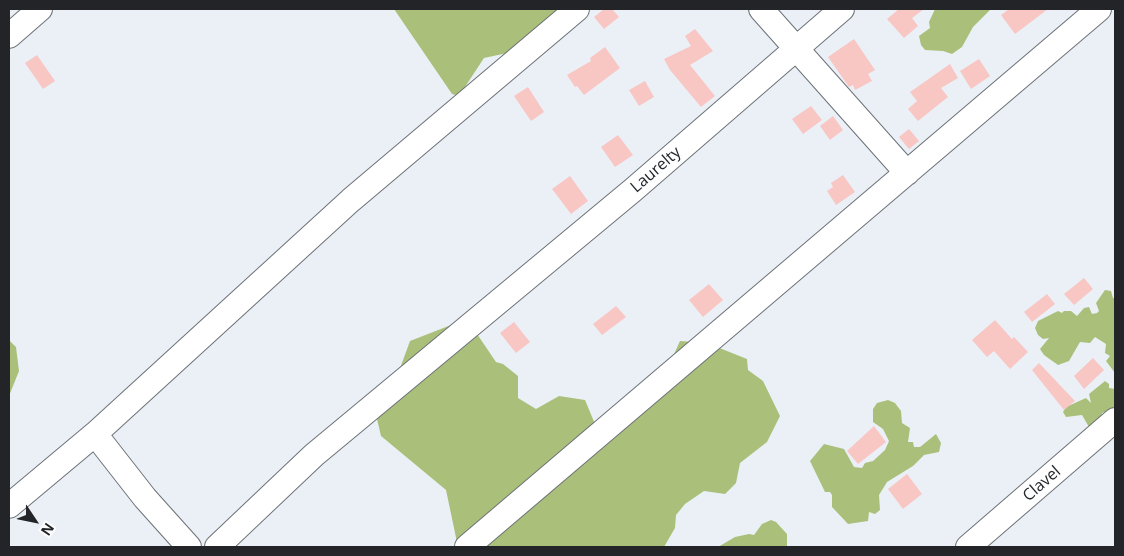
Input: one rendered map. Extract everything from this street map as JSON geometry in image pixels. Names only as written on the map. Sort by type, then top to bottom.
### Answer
[{"type":"street","points":[[9,36],[40,9]]},
{"type":"street","points":[[9,506],[95,434],[350,200],[577,9]]},
{"type":"street","points":[[761,9],[906,173]]},
{"type":"street","name":"Laurelty","points":[[217,547],[314,455],[468,329],[842,9]]},
{"type":"street","points":[[467,547],[1099,9]]},
{"type":"street","name":"Clavel","points":[[968,547],[1115,420]]},
{"type":"street","points":[[95,434],[145,498],[189,547]]},
{"type":"green space","points":[[394,9],[570,9],[512,52],[484,58],[459,96],[452,94]]},
{"type":"green space","points":[[935,9],[991,9],[973,27],[962,47],[952,54],[943,51],[925,50],[921,45],[919,36],[930,28],[929,22]]},
{"type":"green space","points":[[1105,290],[1111,291],[1113,298],[1115,298],[1115,373],[1106,361],[1110,356],[1105,353],[1106,344],[1095,337],[1090,343],[1080,342],[1069,361],[1058,365],[1044,355],[1040,349],[1049,338],[1043,339],[1038,335],[1035,328],[1038,321],[1058,311],[1062,313],[1064,311],[1071,311],[1077,316],[1084,308],[1089,307],[1092,314],[1097,313],[1099,311],[1096,303]]},
{"type":"green space","points":[[451,325],[473,328],[496,362],[503,364],[518,376],[518,398],[536,409],[559,396],[585,400],[595,424],[666,372],[680,341],[707,343],[747,359],[748,370],[763,381],[780,416],[767,442],[740,463],[736,483],[725,494],[704,491],[685,504],[676,515],[675,528],[664,547],[458,547],[446,490],[381,436],[376,415],[399,371],[410,341]]},
{"type":"green space","points":[[9,340],[16,347],[19,371],[9,396]]},
{"type":"green space","points":[[1105,381],[1109,384],[1109,388],[1115,389],[1115,409],[1102,413],[1101,424],[1089,427],[1082,415],[1066,417],[1063,412],[1066,407],[1086,398],[1091,403],[1089,394]]},
{"type":"green space","points":[[888,400],[895,403],[901,411],[902,423],[910,428],[908,442],[913,442],[914,447],[920,447],[936,434],[941,443],[939,452],[924,455],[913,466],[887,482],[879,495],[880,510],[875,514],[869,512],[868,521],[848,524],[832,507],[832,495],[830,492],[825,492],[810,461],[824,444],[844,449],[854,467],[862,468],[865,463],[873,461],[885,450],[889,441],[883,429],[873,422],[873,409],[877,403]]},
{"type":"green space","points":[[771,520],[776,522],[787,534],[787,547],[718,547],[735,537],[749,534],[754,535],[762,524]]},
{"type":"building","points":[[604,9],[612,9],[619,17],[604,29],[594,17]]},
{"type":"building","points":[[899,9],[924,9],[912,18],[918,26],[904,38],[887,19]]},
{"type":"building","points":[[1009,9],[1048,9],[1015,34],[1001,15]]},
{"type":"building","points":[[695,29],[713,51],[690,65],[715,96],[701,107],[670,70],[664,59],[691,46],[685,36]]},
{"type":"building","points":[[854,39],[875,70],[868,74],[872,81],[855,90],[853,85],[849,87],[828,57]]},
{"type":"building","points":[[605,47],[620,68],[584,95],[577,86],[575,87],[567,75],[591,61],[590,58]]},
{"type":"building","points":[[37,55],[55,81],[43,89],[25,63]]},
{"type":"building","points":[[979,59],[990,76],[971,89],[960,71]]},
{"type":"building","points":[[950,64],[958,78],[941,88],[948,97],[918,121],[908,109],[917,101],[910,92]]},
{"type":"building","points":[[645,81],[654,97],[639,106],[629,90]]},
{"type":"building","points":[[528,87],[544,112],[531,121],[514,96]]},
{"type":"building","points":[[811,106],[822,120],[803,134],[792,119]]},
{"type":"building","points":[[833,116],[843,130],[830,140],[820,126]]},
{"type":"building","points":[[909,129],[919,141],[909,149],[899,137]]},
{"type":"building","points":[[618,135],[633,155],[615,167],[601,147]]},
{"type":"building","points":[[843,175],[855,192],[836,205],[827,191],[833,187],[831,183]]},
{"type":"building","points":[[570,176],[588,201],[571,214],[552,189]]},
{"type":"building","points":[[1084,278],[1093,289],[1074,305],[1064,294]]},
{"type":"building","points":[[709,284],[723,300],[703,317],[689,300]]},
{"type":"building","points":[[1047,294],[1055,304],[1032,322],[1024,312]]},
{"type":"building","points":[[616,306],[626,317],[602,335],[593,324]]},
{"type":"building","points":[[995,320],[1012,339],[1014,337],[1028,352],[1010,369],[994,351],[987,357],[972,340]]},
{"type":"building","points":[[514,322],[530,342],[516,353],[500,333]]},
{"type":"building","points":[[1093,358],[1104,370],[1084,389],[1074,376]]},
{"type":"building","points":[[1039,363],[1075,401],[1064,410],[1032,370]]},
{"type":"building","points":[[874,426],[886,442],[858,464],[847,451]]},
{"type":"building","points":[[907,474],[922,494],[903,509],[888,489]]}]
